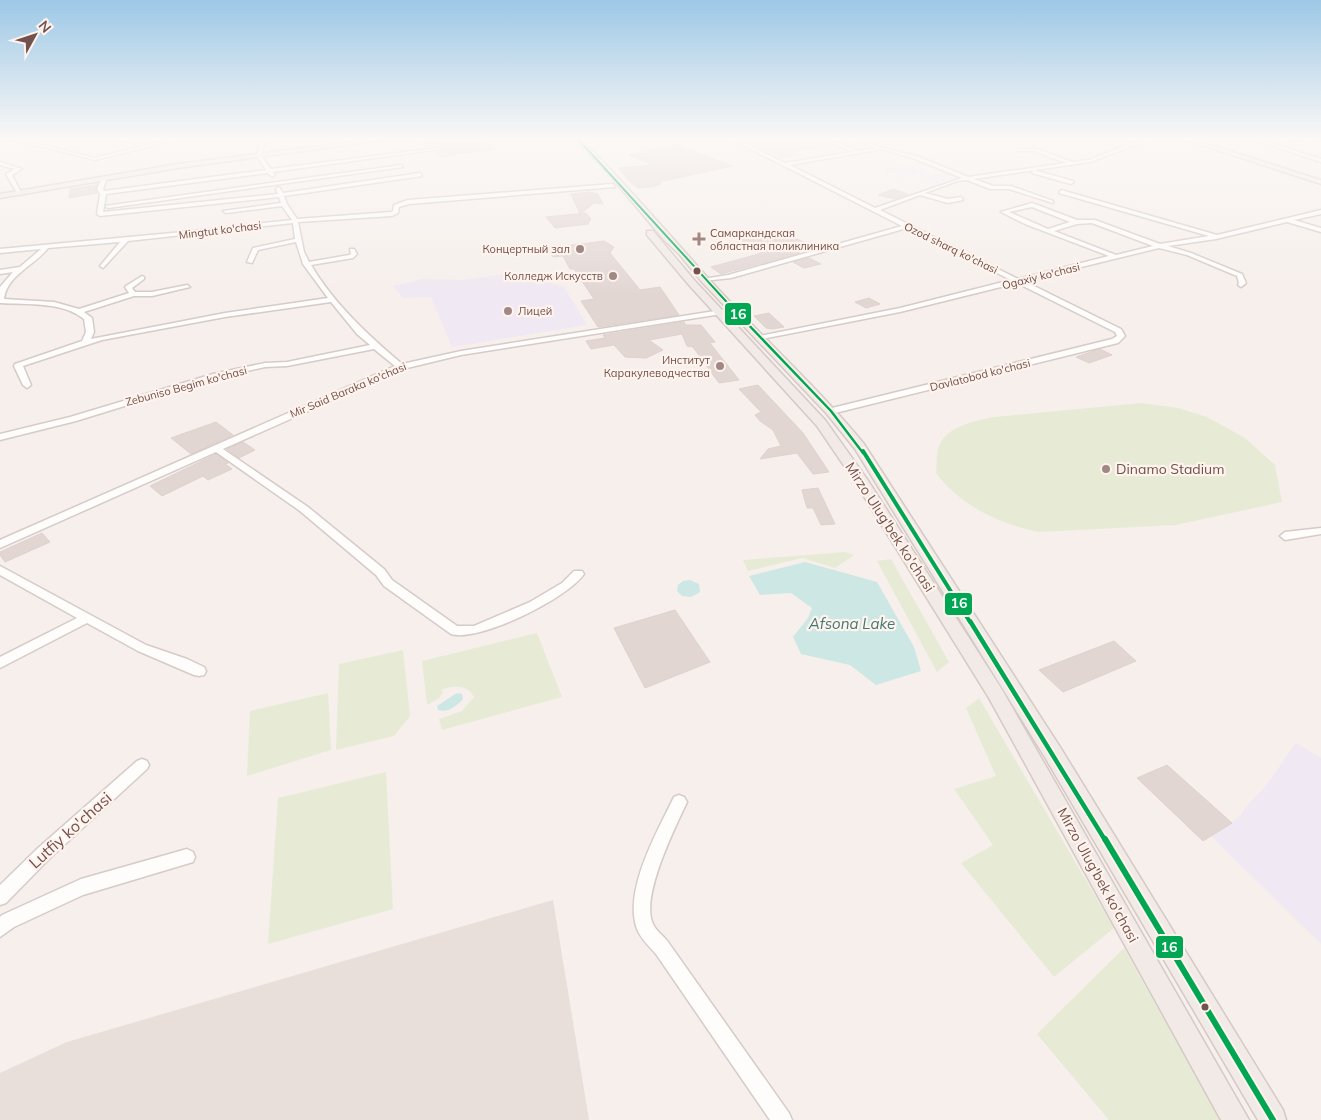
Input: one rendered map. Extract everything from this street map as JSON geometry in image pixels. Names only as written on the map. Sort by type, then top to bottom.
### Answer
[{"type":"main road","points":[[0,194],[17,190]]},
{"type":"main road","points":[[0,194],[24,190]]},
{"type":"main road","name":"Mirzo Ulug'bek ko'chasi","points":[[616,190],[668,255],[727,311],[760,338],[831,411],[860,447],[1053,753],[1273,1120]]},
{"type":"main road","name":"Mirzo Ulug'bek ko'chasi","points":[[626,190],[667,238],[682,252],[727,311],[821,423],[902,543],[995,693],[1236,1120]]},
{"type":"street","points":[[124,190],[102,193],[100,214],[313,190]]},
{"type":"street","points":[[102,207],[224,190]]},
{"type":"street","points":[[279,190],[284,204],[295,220],[301,252],[306,264],[332,300],[360,332],[400,367]]},
{"type":"street","name":"Mingtut ko'chasi","points":[[0,251],[295,220],[392,214],[396,212],[396,206],[408,202],[558,190]]},
{"type":"street","name":"Ozod sharq ko'chasi","points":[[834,190],[1118,331]]},
{"type":"street","points":[[874,210],[928,190]]},
{"type":"street","points":[[1018,190],[1051,202]]},
{"type":"street","points":[[1061,192],[1216,237]]},
{"type":"street","points":[[921,193],[951,201],[961,199]]},
{"type":"street","points":[[226,211],[284,204]]},
{"type":"street","points":[[1076,222],[1032,205],[1004,212],[1116,257]]},
{"type":"street","name":"Ogaxiy ko'chasi","points":[[760,338],[900,310],[1160,246],[1216,237],[1321,212]]},
{"type":"street","points":[[1286,220],[1321,230]]},
{"type":"street","points":[[1048,231],[1076,222],[1093,221],[1232,271],[1240,275],[1243,283],[1241,285]]},
{"type":"street","points":[[705,280],[729,277],[908,226]]},
{"type":"street","points":[[104,266],[126,239]]},
{"type":"street","points":[[250,262],[255,249],[299,240]]},
{"type":"street","points":[[46,247],[35,260],[5,282],[0,293],[1,302],[54,304],[79,311],[88,318],[90,332],[86,342]]},
{"type":"street","points":[[306,264],[351,257],[353,256],[352,250]]},
{"type":"street","points":[[0,272],[21,269]]},
{"type":"street","points":[[133,294],[128,287],[142,278]]},
{"type":"street","points":[[79,311],[133,294],[152,294],[187,287]]},
{"type":"street","points":[[27,385],[18,366],[20,364],[86,342],[225,315],[332,300]]},
{"type":"street","name":"Mir Said Baraka ko'chasi","points":[[0,544],[400,367],[461,354],[727,311]]},
{"type":"street","name":"Davlatobod ko'chasi","points":[[831,411],[1115,341],[1121,336],[1118,331]]},
{"type":"street","name":"Zebuniso Begim ko'chasi","points":[[0,437],[73,419],[213,376],[265,365],[287,364],[375,346]]},
{"type":"street","points":[[216,448],[304,509],[380,572],[388,583],[455,631],[475,630],[534,606],[566,586],[578,574]]},
{"type":"street","points":[[1285,536],[1321,531]]},
{"type":"street","points":[[0,570],[142,648],[199,671]]},
{"type":"street","points":[[0,663],[86,618]]},
{"type":"street","name":"Lutfiy ko'chasi","points":[[0,897],[42,854],[142,765]]},
{"type":"street","points":[[679,802],[651,863],[641,912],[645,927],[662,948],[782,1120]]},
{"type":"street","points":[[3,921],[81,887],[187,857]]},
{"type":"shaded area","name":"Лицей","points":[[529,271],[533,277],[564,287],[587,325],[452,347],[431,297],[403,298],[393,286],[422,279],[462,280]]},
{"type":"shaded area","points":[[1296,743],[1321,758],[1321,944],[1209,834],[1232,823],[1239,817],[1249,803],[1265,787]]},
{"type":"shaded area","points":[[553,900],[589,1120],[0,1120],[0,1073],[67,1042]]},
{"type":"green space","name":"Dinamo Stadium","points":[[1141,403],[1179,408],[1207,417],[1245,438],[1275,465],[1282,502],[1176,525],[1039,532],[995,519],[982,512],[957,495],[936,473],[938,449],[943,439],[955,429],[970,423],[994,417]]},
{"type":"green space","points":[[845,552],[854,555],[835,568],[802,558],[748,571],[743,560]]},
{"type":"green space","points":[[891,559],[949,662],[937,672],[877,561]]},
{"type":"green space","points":[[537,633],[562,697],[442,730],[439,719],[462,711],[474,697],[464,688],[450,687],[441,690],[443,692],[439,698],[427,705],[422,661]]},
{"type":"green space","points":[[403,650],[410,716],[394,736],[336,750],[339,664]]},
{"type":"green space","points":[[328,693],[331,750],[247,776],[250,711]]},
{"type":"green space","points":[[979,698],[1114,928],[1054,977],[961,863],[993,845],[954,789],[996,776],[966,708]]},
{"type":"green space","points":[[386,772],[393,909],[268,944],[278,798]]},
{"type":"green space","points":[[1124,948],[1220,1120],[1109,1120],[1037,1034]]},
{"type":"water","name":"Afsona Lake","points":[[805,562],[877,582],[914,647],[921,671],[876,685],[850,665],[801,654],[793,637],[808,618],[812,608],[791,593],[760,595],[749,576]]},
{"type":"water","points":[[690,580],[699,584],[700,592],[691,597],[682,596],[677,591],[678,585],[683,581]]},
{"type":"water","points":[[457,693],[462,694],[463,699],[458,704],[449,710],[438,710],[437,706]]},
{"type":"building","points":[[70,190],[95,190],[97,193],[69,198]]},
{"type":"building","points":[[890,190],[908,194],[895,199],[878,195]]},
{"type":"building","points":[[589,192],[598,194],[603,204],[594,203],[580,214],[571,194]]},
{"type":"building","points":[[586,213],[591,219],[588,224],[555,228],[546,217]]},
{"type":"building","points":[[776,230],[813,246],[796,251],[800,253],[721,274],[711,267],[762,253],[737,241]]},
{"type":"building","points":[[604,241],[614,247],[610,253],[640,290],[660,287],[679,315],[598,327],[581,301],[594,299],[574,269],[570,269],[563,256],[553,257],[548,248]]},
{"type":"building","points":[[809,258],[821,264],[804,268],[793,262]]},
{"type":"building","points":[[869,298],[880,304],[866,308],[855,302]]},
{"type":"building","points":[[769,313],[784,327],[766,328],[754,316]]},
{"type":"building","points":[[684,322],[686,325],[701,325],[715,342],[710,343],[739,380],[719,383],[693,347],[687,346],[682,334],[649,340],[663,350],[646,358],[625,357],[614,345],[591,349],[586,341],[605,338],[603,335]]},
{"type":"building","points":[[1100,349],[1112,355],[1089,363],[1076,357]]},
{"type":"building","points":[[758,385],[803,433],[829,472],[813,474],[797,453],[760,459],[768,449],[781,446],[773,430],[755,415],[761,412],[739,389]]},
{"type":"building","points":[[216,422],[233,435],[191,454],[171,438]]},
{"type":"building","points":[[243,442],[255,450],[239,458],[227,449]]},
{"type":"building","points":[[216,454],[228,463],[225,464],[232,469],[208,480],[203,476],[162,496],[150,486]]},
{"type":"building","points":[[818,488],[835,524],[821,525],[813,508],[807,508],[802,490]]},
{"type":"building","points":[[42,533],[50,542],[5,562],[0,555],[0,552]]},
{"type":"building","points":[[675,610],[710,662],[645,688],[614,628]]},
{"type":"building","points":[[1114,641],[1136,661],[1063,692],[1039,670]]},
{"type":"building","points":[[1167,765],[1232,823],[1203,841],[1137,778]]},
{"type":"transit line","name":"16","points":[[626,190],[705,280],[831,411],[860,447],[1053,753],[1273,1120]]},
{"type":"place","name":"Самаркандская областная поликлиника","points":[[699,239]]},
{"type":"place","name":"Концертный зал","points":[[580,249]]},
{"type":"place","name":"Колледж Искусств","points":[[613,276]]},
{"type":"place","name":"Лицей","points":[[508,311]]},
{"type":"place","name":"Институт Каракулеводчества","points":[[720,366]]},
{"type":"place","name":"Dinamo Stadium","points":[[1106,469]]}]
